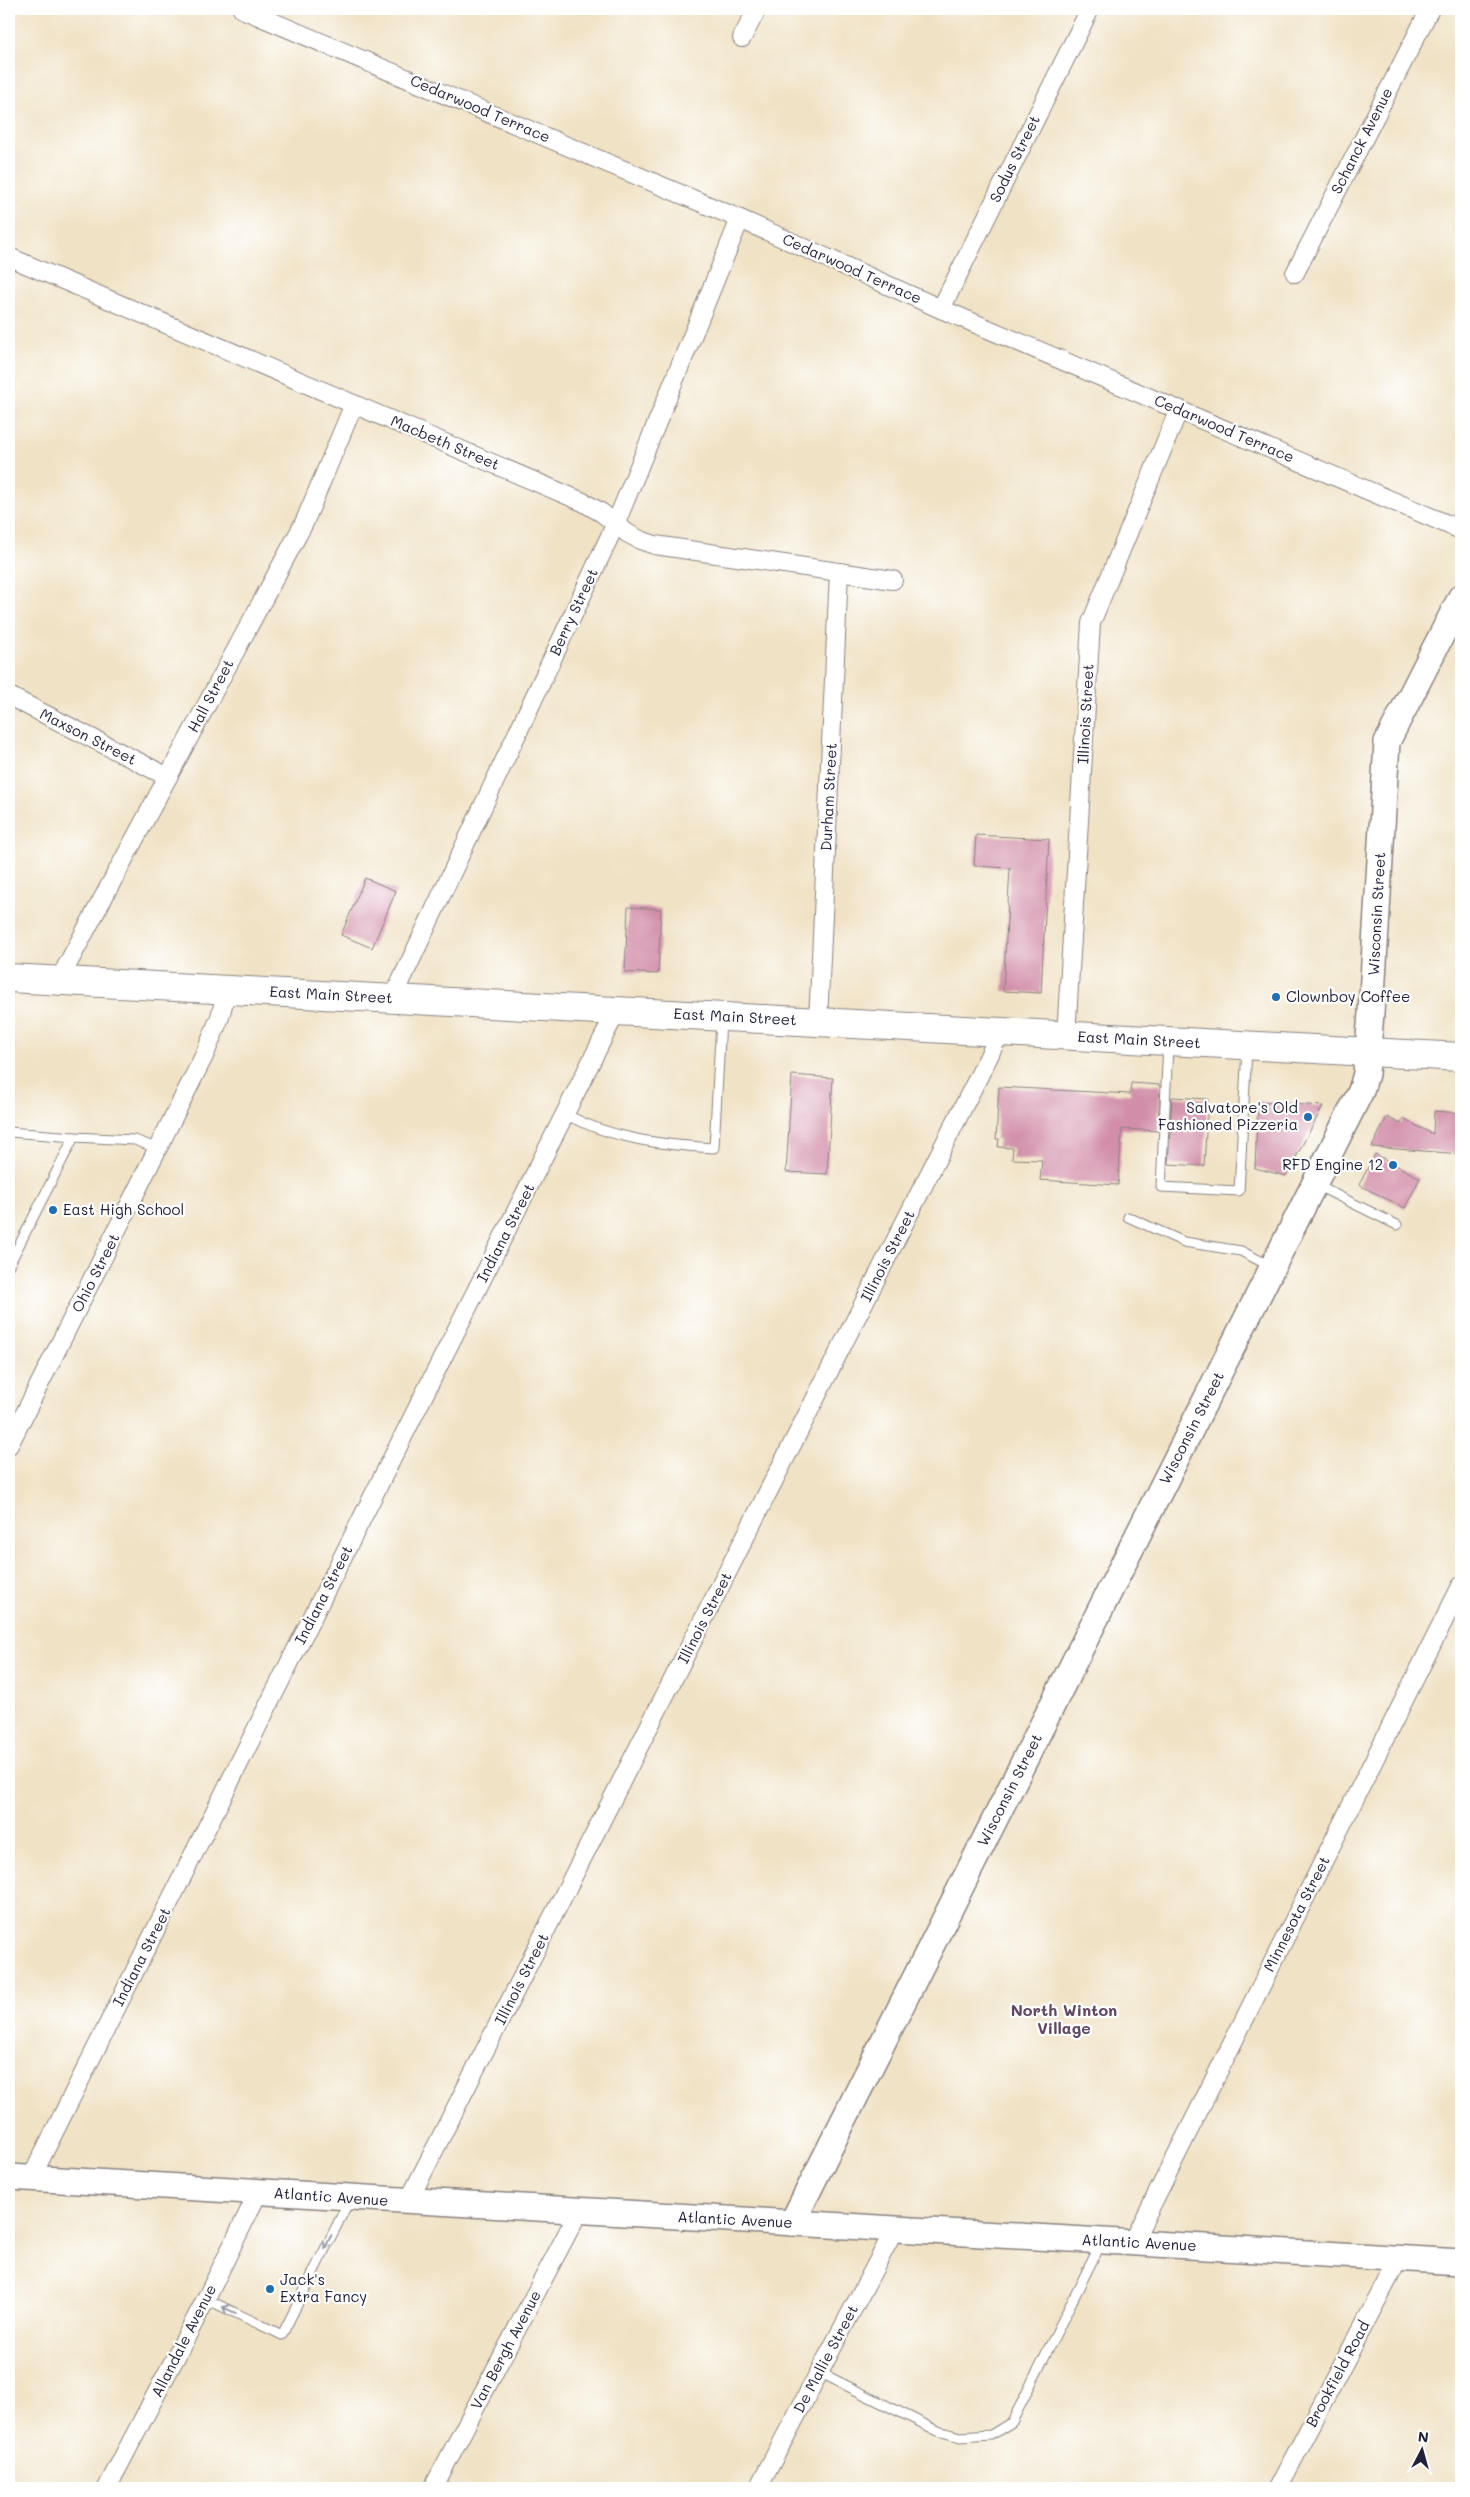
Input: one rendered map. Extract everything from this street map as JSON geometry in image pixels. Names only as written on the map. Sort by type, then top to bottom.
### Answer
[{"type":"main road","name":"East Main Street","points":[[9,978],[1461,1057]]},
{"type":"street","name":"Cedarwood Terrace","points":[[242,9],[740,219],[941,309],[1461,530]]},
{"type":"street","points":[[742,38],[757,9]]},
{"type":"street","name":"Sodus Street","points":[[941,309],[1090,9]]},
{"type":"street","name":"Schanck Avenue","points":[[1295,273],[1430,9]]},
{"type":"street","name":"Berry Street","points":[[393,998],[616,523],[740,219]]},
{"type":"street","name":"Macbeth Street","points":[[9,257],[583,502],[640,540],[655,545],[892,580]]},
{"type":"street","name":"Hall Street","points":[[58,982],[304,523],[354,404]]},
{"type":"street","name":"Illinois Street","points":[[1066,1036],[1091,623],[1179,409]]},
{"type":"street","name":"Durham Street","points":[[818,1022],[839,572]]},
{"type":"street","name":"Wisconsin Street","points":[[792,2223],[1361,1091],[1368,1053],[1387,742],[1461,597]]},
{"type":"street","name":"Maxson Street","points":[[9,696],[168,777]]},
{"type":"street","name":"Ohio Street","points":[[9,1445],[214,1036],[227,989]]},
{"type":"street","name":"Indiana Street","points":[[20,2178],[617,1010]]},
{"type":"street","name":"Illinois Street","points":[[408,2202],[1000,1032]]},
{"type":"street","name":"Minnesota Street","points":[[1133,2242],[1461,1586]]},
{"type":"street","name":"Atlantic Avenue","points":[[20,2178],[408,2202],[1102,2240],[1398,2260],[1461,2262]]},
{"type":"street","name":"Allandale Avenue","points":[[107,2488],[206,2300],[258,2193]]},
{"type":"street","name":"Van Bergh Avenue","points":[[433,2488],[579,2211]]},
{"type":"street","name":"De Mallie Street","points":[[758,2488],[895,2229]]},
{"type":"street","name":"Brookfield Road","points":[[1278,2488],[1398,2260]]},
{"type":"lane","points":[[565,1114],[585,1125],[659,1144],[714,1148],[721,1016]]},
{"type":"lane","points":[[1168,1042],[1161,1187],[1239,1191],[1247,1046]]},
{"type":"lane","points":[[9,1132],[136,1140],[158,1149]]},
{"type":"lane","points":[[9,1265],[74,1136]]},
{"type":"lane","points":[[1314,1184],[1397,1226]]},
{"type":"lane","points":[[1128,1217],[1184,1242],[1241,1251],[1273,1268]]},
{"type":"lane","points":[[206,2300],[282,2335],[350,2198]]},
{"type":"lane","points":[[819,2372],[938,2431],[960,2437],[991,2435],[1012,2422],[1102,2240]]},
{"type":"building","points":[[976,835],[1049,839],[1041,993],[1003,991],[1010,868],[974,866]]},
{"type":"building","points":[[365,878],[396,891],[372,948],[341,935]]},
{"type":"building","points":[[628,907],[661,909],[658,974],[625,972]]},
{"type":"building","points":[[792,1075],[833,1078],[827,1174],[786,1172]]},
{"type":"building","points":[[1131,1083],[1160,1085],[1158,1131],[1122,1129],[1118,1185],[1040,1180],[1042,1160],[1012,1159],[1013,1148],[998,1147],[999,1139],[996,1139],[999,1087],[1130,1094]]},
{"type":"building","points":[[1172,1097],[1208,1099],[1204,1166],[1168,1164]]},
{"type":"building","points":[[1258,1102],[1323,1106],[1286,1176],[1255,1168]]},
{"type":"building","points":[[1434,1111],[1461,1113],[1461,1154],[1372,1147],[1387,1117],[1401,1124],[1403,1119],[1433,1134]]},
{"type":"building","points":[[1375,1154],[1420,1178],[1405,1208],[1359,1185]]},
{"type":"place","name":"Clownboy Coffee","points":[[1276,997]]},
{"type":"place","name":"Salvatore's Old Fashioned Pizzeria","points":[[1308,1117]]},
{"type":"place","name":"RFD Engine 12","points":[[1393,1165]]},
{"type":"place","name":"East High School","points":[[53,1210]]},
{"type":"place","name":"Jack's Extra Fancy","points":[[270,2289]]},
{"type":"district","name":"North Winton Village","points":[[1064,2019]]}]
